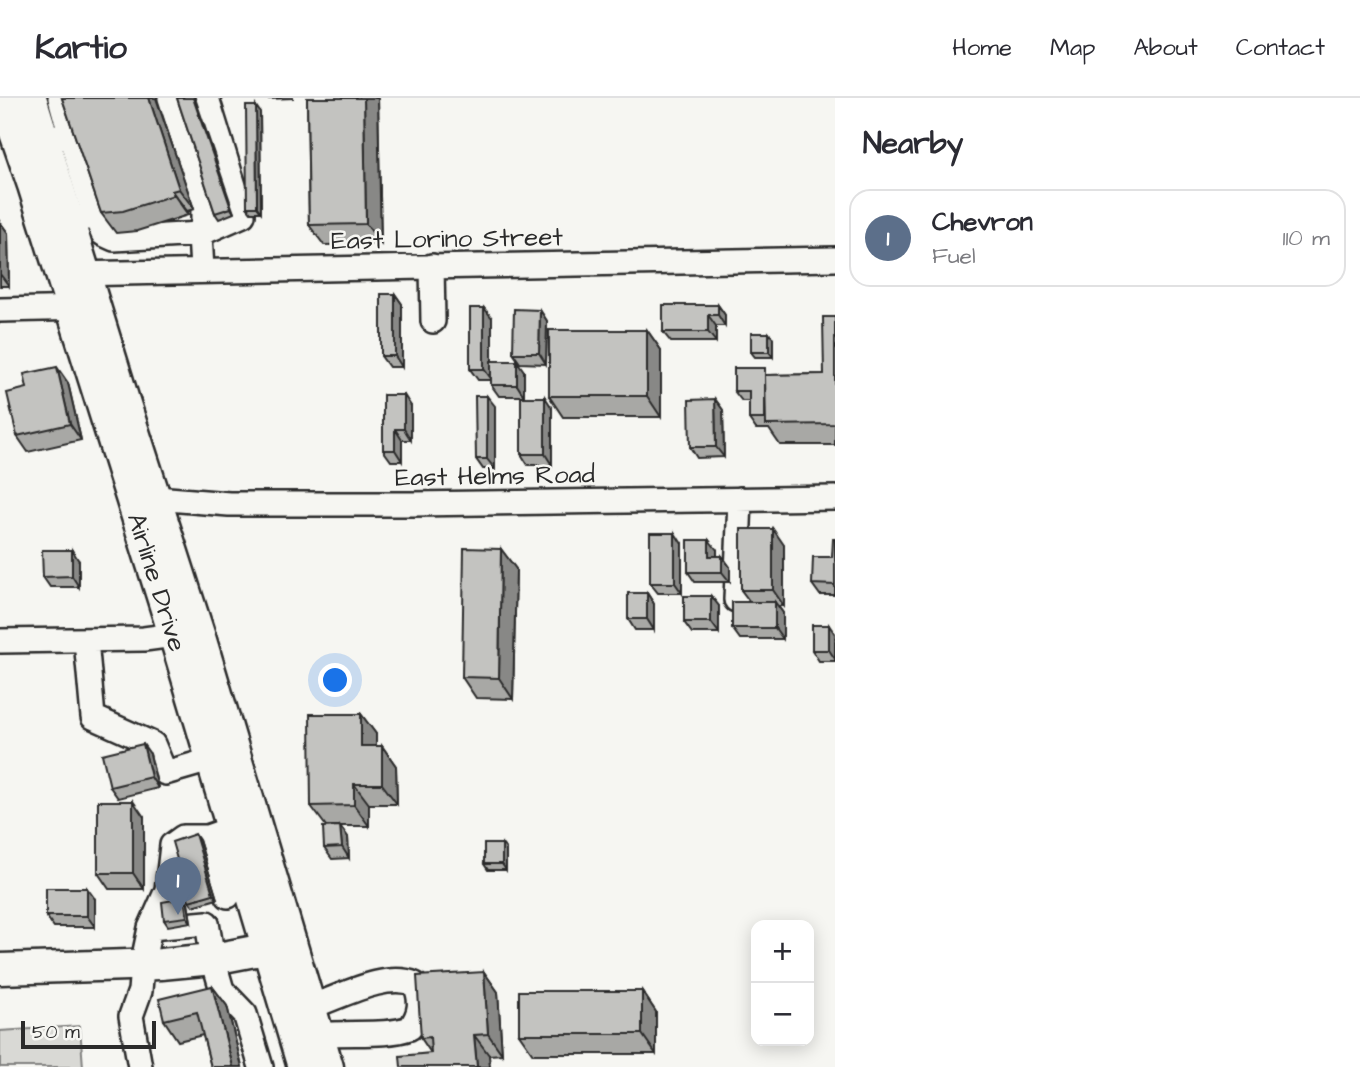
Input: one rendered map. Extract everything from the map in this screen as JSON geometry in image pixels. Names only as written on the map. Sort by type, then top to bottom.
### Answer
[{"type":"main road","name":"Airline Drive","points":[[31,98],[58,140],[81,216],[73,273]]},
{"type":"main road","name":"Airline Drive","points":[[5,114],[73,273],[84,308],[210,760],[218,833],[238,893],[278,946],[314,1021],[328,1067]]},
{"type":"main road","name":"Airline Drive","points":[[84,308],[124,401],[200,637],[278,946],[303,1067]]},
{"type":"main road","points":[[0,969],[142,966],[213,959],[278,946]]},
{"type":"street","points":[[58,140],[60,98]]},
{"type":"street","points":[[170,98],[203,200],[200,234],[202,270]]},
{"type":"street","points":[[81,216],[103,234],[114,239],[200,234],[243,215],[207,98]]},
{"type":"street","name":"East Lorino Street","points":[[73,273],[835,259]]},
{"type":"street","points":[[432,266],[433,321]]},
{"type":"street","points":[[0,310],[84,308]]},
{"type":"street","name":"East Helms Road","points":[[156,498],[217,504],[835,498]]},
{"type":"street","points":[[737,600],[740,499]]},
{"type":"street","points":[[0,641],[144,639],[174,635]]},
{"type":"street","points":[[86,640],[93,717],[153,744],[165,773],[210,760]]},
{"type":"street","points":[[140,1067],[131,1016],[140,991],[150,928],[167,890],[172,845],[183,838],[218,833]]},
{"type":"street","points":[[150,928],[207,923],[238,893]]},
{"type":"street","points":[[207,923],[222,990],[245,1014],[261,1067]]},
{"type":"shaded area","points":[[80,1026],[83,1067],[0,1067],[0,1031]]},
{"type":"building","points":[[62,98],[149,98],[179,189],[172,191],[174,195],[123,211],[101,213]]},
{"type":"building","points":[[177,98],[193,98],[231,208],[215,213]]},
{"type":"building","points":[[307,98],[364,98],[366,224],[309,225]]},
{"type":"building","points":[[246,106],[256,106],[257,207],[247,207]]},
{"type":"building","points":[[381,294],[395,294],[395,356],[381,356]]},
{"type":"building","points":[[663,305],[718,305],[718,315],[708,315],[708,332],[663,332]]},
{"type":"building","points":[[470,308],[484,308],[484,369],[470,369]]},
{"type":"building","points":[[514,309],[540,310],[539,353],[513,353]]},
{"type":"building","points":[[823,317],[835,317],[835,424],[766,425],[765,375],[824,374]]},
{"type":"building","points":[[549,330],[647,330],[647,396],[549,396]]},
{"type":"building","points":[[751,333],[769,333],[769,352],[751,352]]},
{"type":"building","points":[[491,361],[517,361],[517,385],[491,385]]},
{"type":"building","points":[[57,367],[70,424],[17,436],[7,393],[27,388],[24,374]]},
{"type":"building","points":[[734,368],[765,368],[765,419],[749,419],[749,391],[734,391]]},
{"type":"building","points":[[383,395],[404,395],[404,429],[395,429],[395,450],[383,450]]},
{"type":"building","points":[[475,396],[487,396],[487,459],[476,459]]},
{"type":"building","points":[[521,397],[545,397],[545,454],[521,454]]},
{"type":"building","points":[[715,399],[716,447],[690,447],[689,400]]},
{"type":"building","points":[[741,529],[773,529],[773,590],[741,590]]},
{"type":"building","points":[[650,533],[675,533],[675,583],[650,583]]},
{"type":"building","points":[[833,539],[835,585],[812,584],[813,557],[832,557]]},
{"type":"building","points":[[688,540],[709,540],[709,556],[722,556],[722,572],[688,572]]},
{"type":"building","points":[[464,548],[501,549],[499,678],[462,677]]},
{"type":"building","points":[[42,550],[72,550],[72,576],[43,577]]},
{"type":"building","points":[[628,593],[647,593],[647,619],[628,619]]},
{"type":"building","points":[[684,596],[711,596],[711,622],[684,622]]},
{"type":"building","points":[[732,602],[775,602],[775,628],[732,628]]},
{"type":"building","points":[[812,625],[829,625],[829,650],[812,650]]},
{"type":"building","points":[[310,714],[361,714],[361,746],[382,746],[382,784],[354,784],[354,805],[311,806]]},
{"type":"building","points":[[143,744],[151,777],[110,787],[102,754]]},
{"type":"building","points":[[98,801],[133,801],[133,873],[98,873]]},
{"type":"building","points":[[340,826],[342,847],[324,848],[323,827]]},
{"type":"building","points":[[195,834],[213,894],[189,901],[172,842]]},
{"type":"building","points":[[484,844],[502,844],[502,864],[484,864]]},
{"type":"building","points":[[46,888],[87,888],[87,916],[46,916]]},
{"type":"building","points":[[184,898],[187,917],[164,920],[162,902]]},
{"type":"building","points":[[484,972],[488,1034],[474,1035],[477,1067],[401,1067],[400,1056],[431,1053],[430,1037],[421,1038],[417,976]]},
{"type":"building","points":[[212,986],[233,1067],[211,1067],[197,1012],[164,1020],[159,999]]},
{"type":"building","points":[[519,991],[642,991],[642,1034],[519,1034]]},
{"type":"place","name":"Chevron","points":[[178,915]]}]
